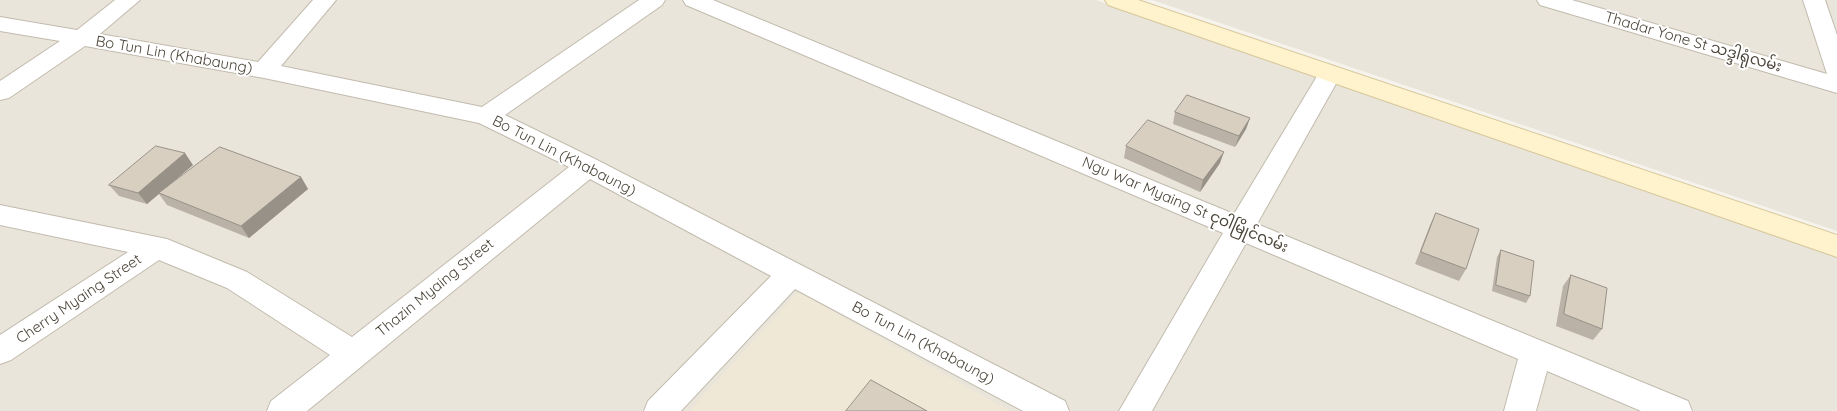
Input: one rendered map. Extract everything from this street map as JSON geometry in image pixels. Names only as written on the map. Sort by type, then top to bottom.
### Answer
[{"type":"street","points":[[0,92],[80,39],[129,0]]},
{"type":"street","points":[[264,70],[325,0]]},
{"type":"street","points":[[486,116],[654,0]]},
{"type":"street","name":"Ngu War Myaing St ငုဝါမြိုင်လမ်း","points":[[694,0],[1676,411]]},
{"type":"street","points":[[1116,0],[1837,246]]},
{"type":"street","name":"Thadar Yone St သဒ္ဒါရုံလမ်း","points":[[1548,0],[1594,7],[1837,85]]},
{"type":"street","points":[[1814,0],[1837,71]]},
{"type":"street","name":"Bo Tun Lin (Khabaung)","points":[[0,24],[264,70],[486,116],[588,166],[1053,411]]},
{"type":"street","points":[[1135,411],[1330,73]]},
{"type":"street","name":"Thazin Myaing Street","points":[[283,411],[588,166]]},
{"type":"street","points":[[0,215],[157,247],[237,280],[353,354]]},
{"type":"street","name":"Cherry Myaing Street","points":[[0,351],[157,247]]},
{"type":"street","points":[[660,411],[791,274]]},
{"type":"street","points":[[1520,411],[1536,352]]},
{"type":"shaded area","points":[[0,0],[1096,0],[1837,256],[1837,411],[0,411]]},
{"type":"shaded area","points":[[1152,0],[1837,0],[1837,231]]},
{"type":"shaded area","points":[[798,292],[1010,411],[689,411]]},
{"type":"building","points":[[1187,95],[1250,118],[1239,136],[1175,112]]},
{"type":"building","points":[[1148,120],[1224,152],[1203,180],[1126,146]]},
{"type":"building","points":[[156,146],[185,153],[138,193],[109,185]]},
{"type":"building","points":[[220,147],[301,177],[241,226],[159,193]]},
{"type":"building","points":[[1436,213],[1479,229],[1466,269],[1421,252]]},
{"type":"building","points":[[1501,250],[1534,261],[1530,296],[1496,285]]},
{"type":"building","points":[[1571,275],[1607,288],[1602,329],[1564,314]]},
{"type":"building","points":[[871,380],[927,411],[846,411]]}]
